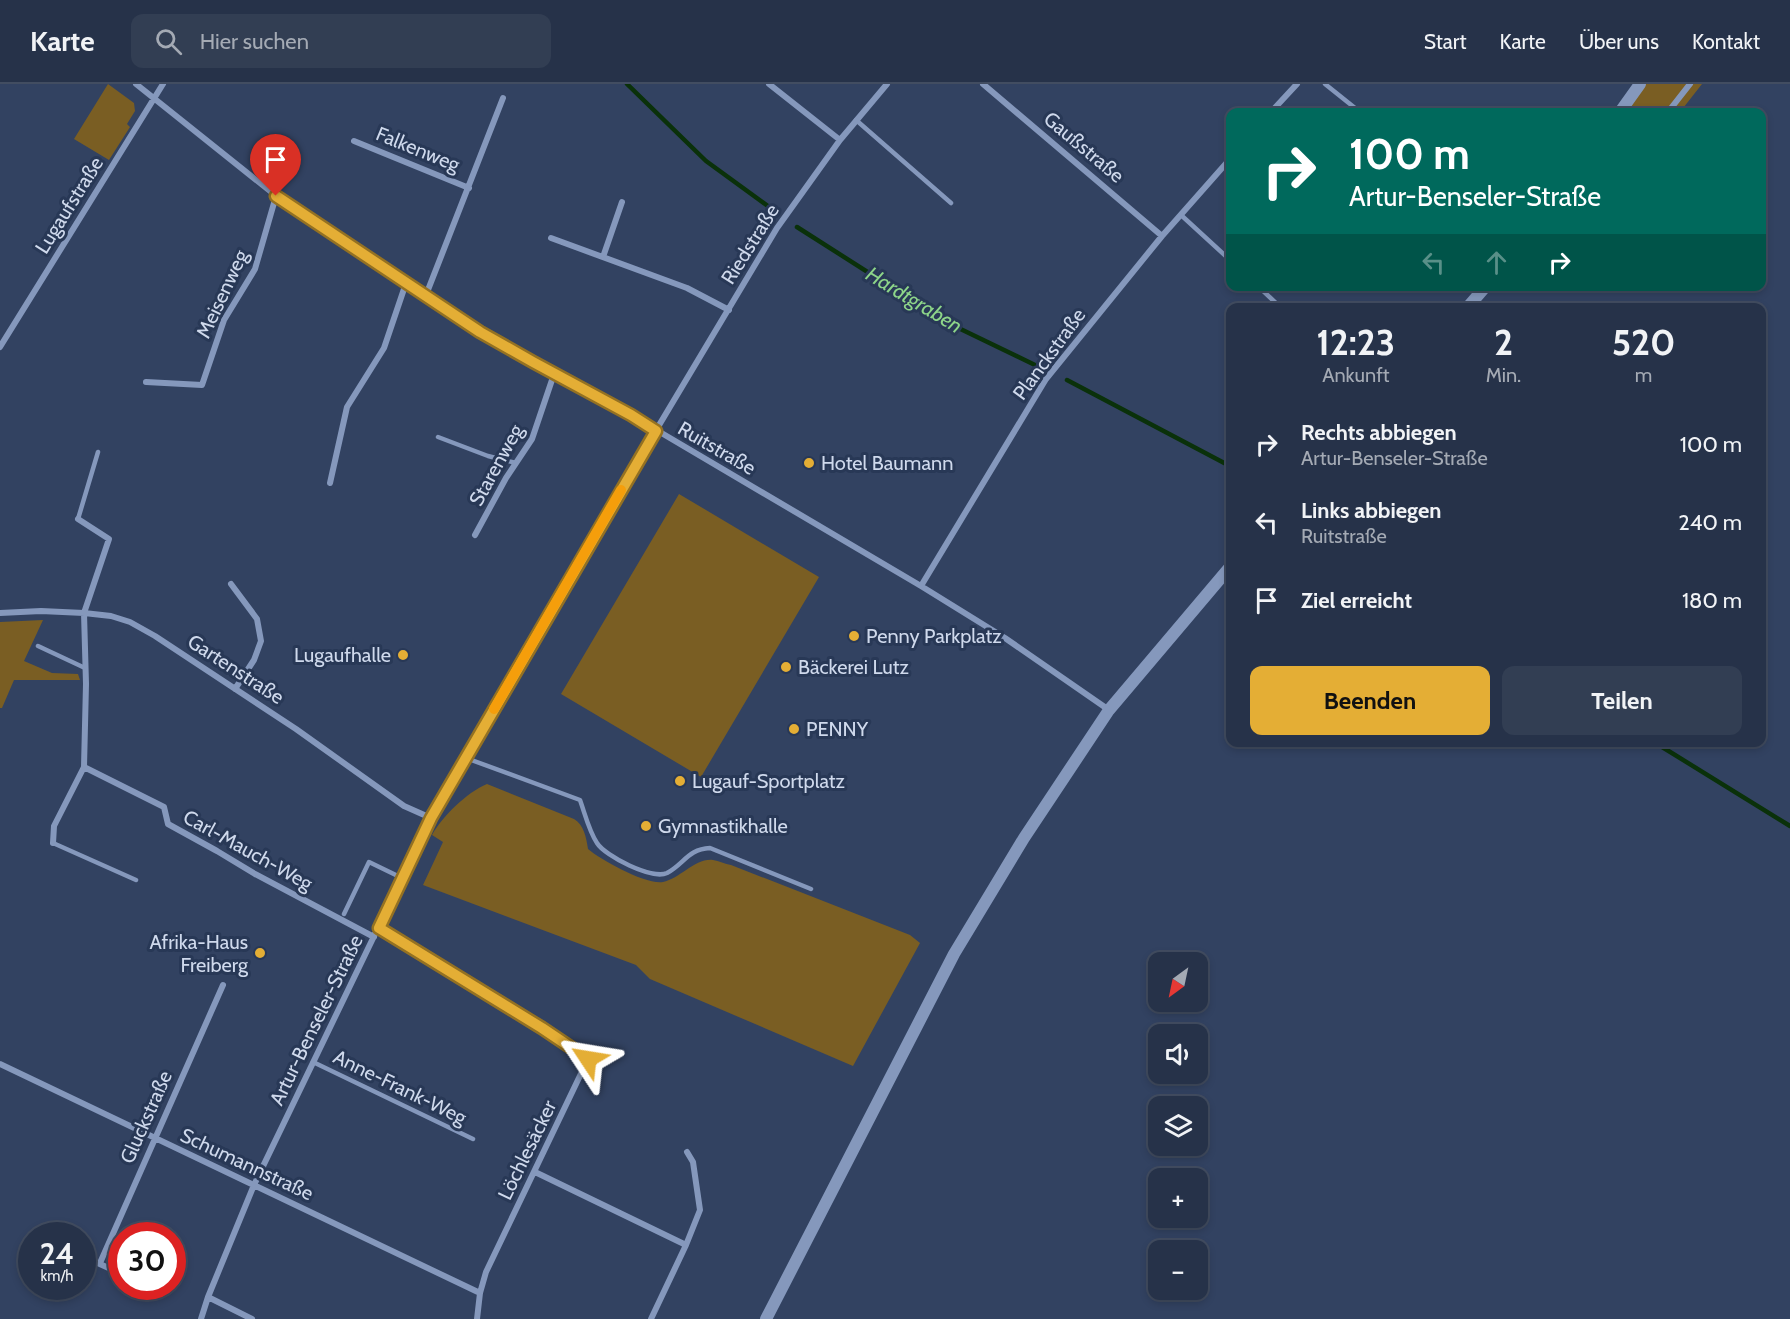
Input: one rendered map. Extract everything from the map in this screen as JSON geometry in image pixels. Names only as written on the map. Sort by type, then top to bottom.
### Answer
[{"type":"main road","points":[[1623,108],[1640,84]]},
{"type":"main road","points":[[1471,303],[1482,291]]},
{"type":"main road","points":[[766,1319],[954,954],[1024,838],[1109,710],[1226,572]]},
{"type":"street","name":"Ruitstraße","points":[[136,84],[276,196],[480,332],[631,415],[921,586],[1005,638],[1109,710]]},
{"type":"street","name":"Lugaufstraße","points":[[1,343],[163,84]]},
{"type":"street","points":[[769,84],[840,140]]},
{"type":"street","name":"Riedstraße","points":[[656,431],[777,228],[840,140],[887,84]]},
{"type":"street","name":"Gaußstraße","points":[[983,84],[1162,236]]},
{"type":"street","points":[[1275,108],[1297,84]]},
{"type":"street","points":[[1671,108],[1690,84]]},
{"type":"street","name":"Falkenweg","points":[[426,295],[503,98]]},
{"type":"street","name":"Falkenweg","points":[[354,141],[469,188]]},
{"type":"street","name":"Planckstraße","points":[[921,586],[1046,380],[1162,236],[1226,164]]},
{"type":"street","name":"Meisenweg","points":[[146,382],[202,385],[224,320],[255,269],[276,196]]},
{"type":"street","points":[[603,257],[622,202]]},
{"type":"street","points":[[550,238],[687,288],[729,310]]},
{"type":"street","points":[[330,483],[347,407],[384,348],[406,283]]},
{"type":"street","name":"Starenweg","points":[[476,535],[532,439],[554,374]]},
{"type":"street","name":"Artur-Benseler-Straße","points":[[201,1319],[255,1185],[431,818],[656,431]]},
{"type":"street","points":[[53,843],[54,826],[84,767],[84,613],[109,539],[78,519]]},
{"type":"street","points":[[231,584],[257,619],[261,641],[254,660],[235,689]]},
{"type":"street","name":"Gartenstraße","points":[[0,613],[41,611],[84,613],[111,616],[130,622],[296,729],[404,806],[431,818]]},
{"type":"street","name":"Carl-Mauch-Weg","points":[[84,767],[164,807],[168,824],[255,874],[374,937]]},
{"type":"street","name":"Löchlesäcker","points":[[379,928],[542,1028],[588,1059],[486,1272],[480,1293],[477,1319]]},
{"type":"street","name":"Gluckstraße","points":[[100,1263],[223,985]]},
{"type":"street","name":"Schumannstraße","points":[[0,1064],[480,1293]]},
{"type":"street","points":[[651,1319],[700,1210],[693,1162],[687,1152]]},
{"type":"street","points":[[535,1172],[686,1245]]},
{"type":"street","points":[[96,1261],[108,1267]]},
{"type":"street","points":[[208,1297],[252,1319]]},
{"type":"lane","points":[[1325,84],[1355,108]]},
{"type":"lane","points":[[856,120],[951,203]]},
{"type":"lane","points":[[1181,215],[1226,256]]},
{"type":"lane","points":[[1263,291],[1276,303]]},
{"type":"lane","points":[[438,437],[488,456],[516,463]]},
{"type":"lane","points":[[78,519],[98,452]]},
{"type":"lane","points":[[38,646],[85,668]]},
{"type":"lane","points":[[466,758],[580,800],[598,845],[645,873],[664,875],[693,851],[710,848],[811,889]]},
{"type":"lane","points":[[53,843],[136,880]]},
{"type":"lane","points":[[344,914],[369,862],[402,878]]},
{"type":"lane","name":"Anne-Frank-Weg","points":[[313,1062],[473,1139]]},
{"type":"shaded area","points":[[108,84],[134,103],[135,111],[127,124],[130,127],[109,160],[74,139]]},
{"type":"shaded area","points":[[1640,84],[1702,84],[1683,108],[1623,108]]},
{"type":"shaded area","points":[[679,494],[819,577],[701,777],[561,694]]},
{"type":"shaded area","points":[[43,620],[24,661],[52,673],[78,674],[80,680],[14,680],[0,708],[0,622]]},
{"type":"shaded area","points":[[487,784],[574,819],[582,828],[588,849],[613,865],[646,880],[663,882],[700,862],[715,860],[910,935],[920,943],[853,1066],[650,979],[636,965],[423,885],[443,842],[432,835],[436,828],[463,799]]},
{"type":"waterway","name":"Hardtgraben","points":[[627,84],[706,161],[772,209]]},
{"type":"waterway","name":"Hardtgraben","points":[[797,227],[946,322],[1035,365]]},
{"type":"waterway","name":"Hardtgraben","points":[[1067,380],[1226,464]]},
{"type":"waterway","name":"Hardtgraben","points":[[1662,747],[1790,826]]},
{"type":"slow traffic","points":[[494,709],[621,490]]},
{"type":"place","name":"Hotel Baumann","points":[[809,463]]},
{"type":"place","name":"Penny Parkplatz","points":[[854,636]]},
{"type":"place","name":"Lugaufhalle","points":[[403,655]]},
{"type":"place","name":"Bäckerei Lutz","points":[[786,667]]},
{"type":"place","name":"PENNY","points":[[794,729]]},
{"type":"place","name":"Lugauf-Sportplatz","points":[[680,781]]},
{"type":"place","name":"Gymnastikhalle","points":[[646,826]]},
{"type":"place","name":"Afrika-Haus Freiberg","points":[[260,953]]},
{"type":"route","points":[[276,196],[480,332],[656,431],[431,818],[379,928],[542,1028],[588,1059]]}]
